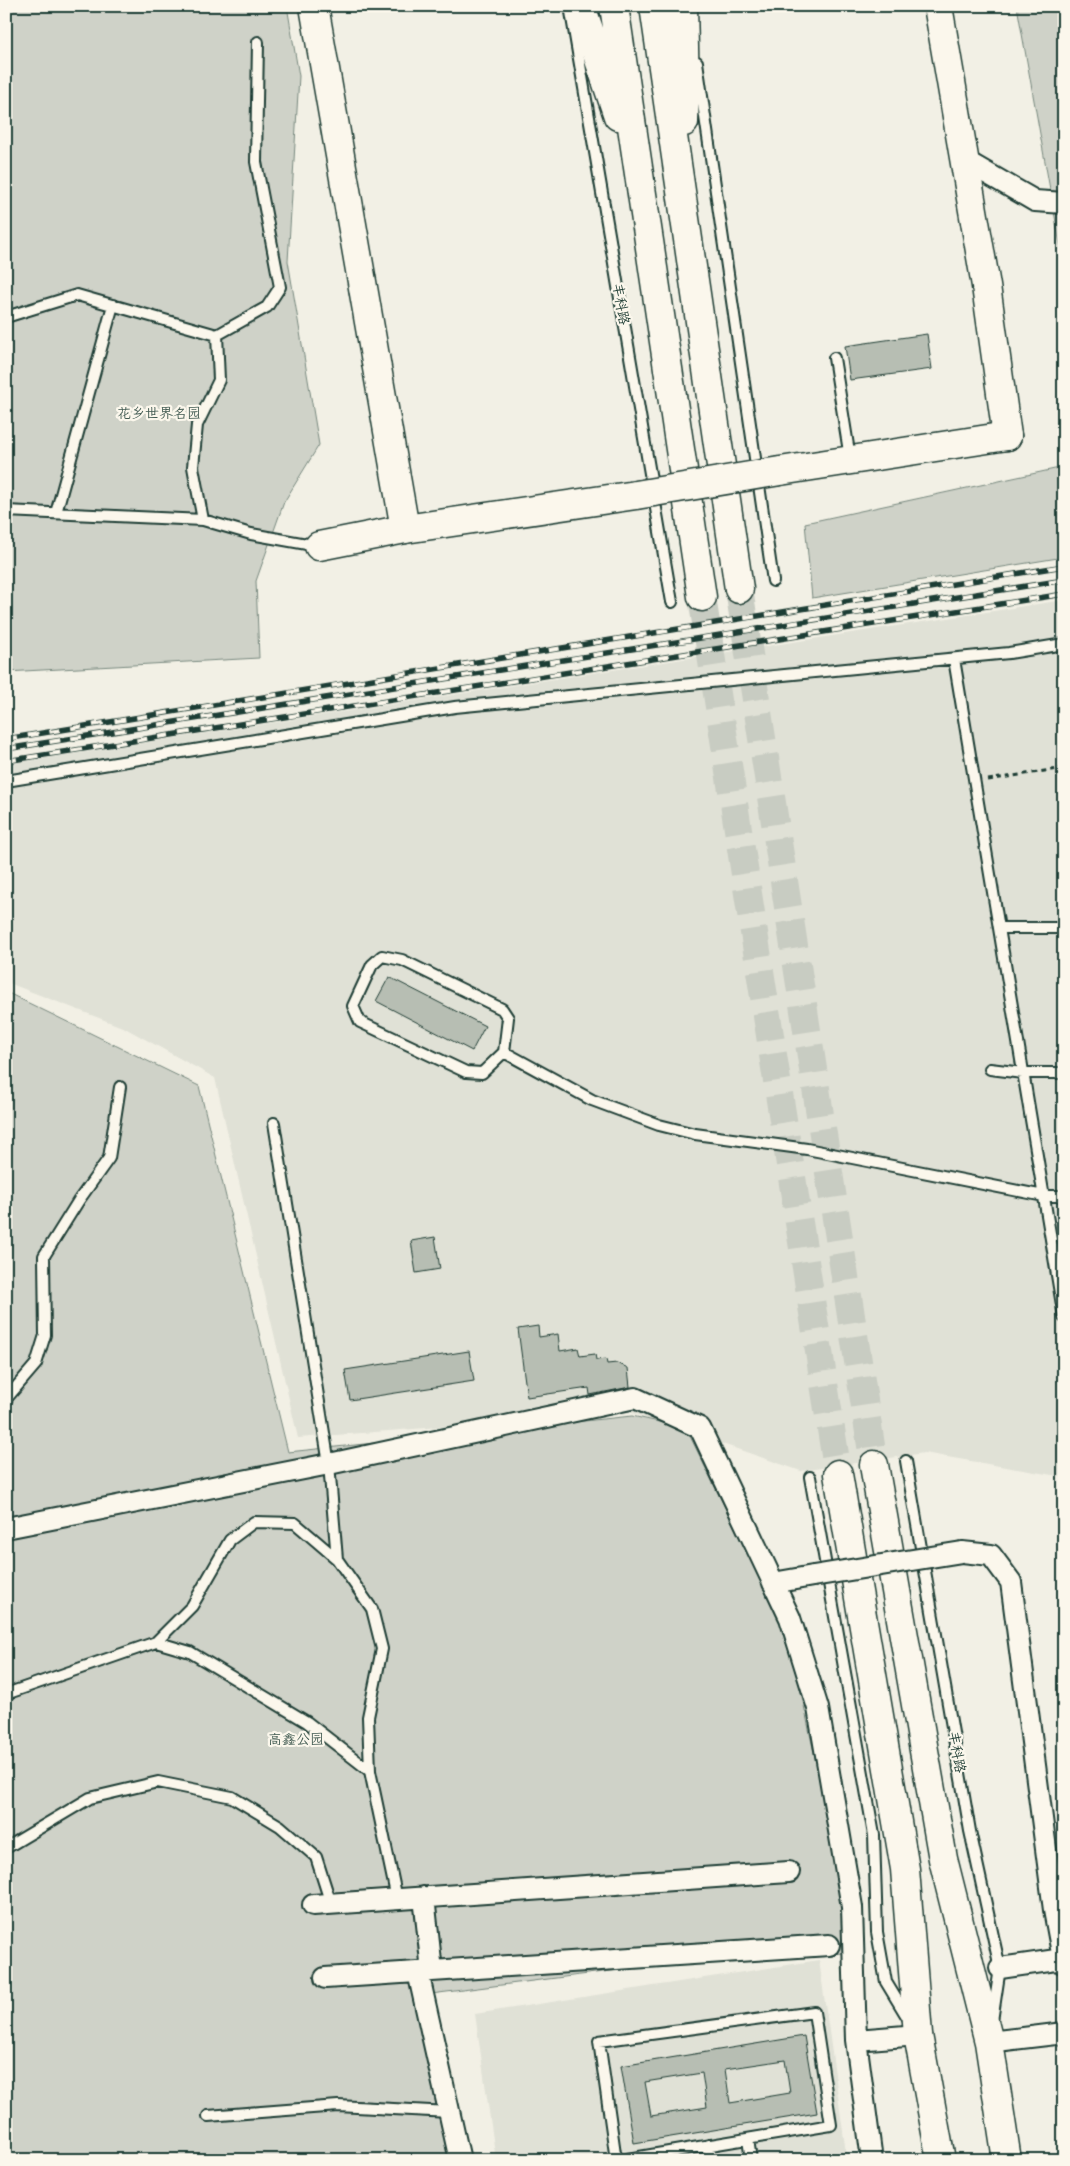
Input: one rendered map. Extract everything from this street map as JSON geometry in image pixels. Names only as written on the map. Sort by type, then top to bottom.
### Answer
[{"type":"main road","points":[[314,6],[405,529]]},
{"type":"main road","points":[[581,6],[642,192]]},
{"type":"main road","points":[[614,6],[702,597]]},
{"type":"main road","points":[[654,6],[739,589]]},
{"type":"main road","points":[[681,193],[685,89],[682,6]]},
{"type":"main road","points":[[319,546],[405,529],[636,495],[1007,436],[986,286],[938,6]]},
{"type":"main road","name":"丰科路","points":[[874,1465],[943,1859],[990,2042],[1007,2160]]},
{"type":"main road","points":[[838,1474],[905,1869],[918,2035],[940,2160]]},
{"type":"street","points":[[964,160],[1035,201],[1064,203]]},
{"type":"street","points":[[6,1528],[329,1464],[634,1398],[700,1428],[790,1618],[818,1708],[852,1906],[856,2040],[872,2160]]},
{"type":"street","points":[[773,1582],[962,1552],[991,1555],[1011,1582],[1054,1910],[1063,1961],[1000,1968]]},
{"type":"street","points":[[322,1904],[789,1872]]},
{"type":"street","points":[[424,1897],[425,1971],[449,2112],[460,2160]]},
{"type":"street","points":[[325,1978],[828,1945]]},
{"type":"street","points":[[990,2042],[1064,2033]]},
{"type":"street","points":[[856,2040],[918,2035]]},
{"type":"lane","name":"丰科路","points":[[570,6],[672,602]]},
{"type":"lane","points":[[688,6],[773,581]]},
{"type":"lane","points":[[6,317],[77,295],[217,335],[267,307],[280,288],[256,162],[258,42]]},
{"type":"lane","points":[[56,513],[113,305]]},
{"type":"lane","points":[[202,520],[194,467],[197,425],[219,380],[217,335]]},
{"type":"lane","points":[[834,358],[850,460]]},
{"type":"lane","points":[[6,511],[202,520],[250,534],[319,546]]},
{"type":"lane","points":[[6,781],[455,707],[954,659],[1064,644]]},
{"type":"lane","points":[[954,659],[1064,1316]]},
{"type":"lane","points":[[999,928],[1064,928]]},
{"type":"lane","points":[[382,956],[402,960],[502,1009],[508,1018],[504,1052],[482,1073],[466,1072],[360,1022],[353,1006],[372,965],[382,956]]},
{"type":"lane","points":[[504,1052],[592,1100],[659,1125],[695,1134],[807,1149],[1044,1196],[1064,1196]]},
{"type":"lane","points":[[990,1069],[1023,1073],[1064,1073]]},
{"type":"lane","points":[[6,1399],[36,1364],[45,1334],[44,1256],[79,1200],[109,1158],[120,1087]]},
{"type":"lane","points":[[274,1123],[329,1464],[337,1559]]},
{"type":"lane","name":"丰科路","points":[[906,1462],[970,1831],[1000,1968],[990,2042]]},
{"type":"lane","points":[[810,1476],[874,1834],[877,1932],[886,1982],[918,2035]]},
{"type":"lane","points":[[6,1694],[156,1642],[192,1606],[230,1540],[254,1522],[295,1522],[337,1559],[372,1609],[382,1649],[368,1717],[370,1771],[397,1899]]},
{"type":"lane","points":[[156,1642],[190,1652],[291,1712],[307,1722],[370,1771]]},
{"type":"lane","points":[[6,1848],[90,1798],[158,1782],[232,1797],[280,1826],[316,1857],[322,1904]]},
{"type":"lane","points":[[616,2160],[599,2041],[814,2012],[831,2125],[621,2160]]},
{"type":"lane","points":[[208,2116],[338,2106],[449,2112]]},
{"type":"lane","points":[[748,2139],[751,2160]]},
{"type":"lane","points":[[709,2145],[711,2160]]},
{"type":"path","points":[[975,782],[1064,768]]},
{"type":"shaded area","points":[[1064,600],[1064,1477],[924,1453],[801,1471],[629,1412],[298,1438],[215,1078],[125,1028],[6,982],[6,764]]},
{"type":"shaded area","points":[[819,1960],[847,2160],[496,2160],[475,2014]]},
{"type":"green space","name":"花乡世界名园","points":[[6,6],[287,6],[299,76],[288,261],[319,445],[284,502],[256,581],[259,658],[6,672]]},
{"type":"green space","points":[[1017,6],[1064,6],[1064,267]]},
{"type":"green space","points":[[1064,467],[1064,557],[812,598],[805,523]]},
{"type":"green space","name":"高鑫公园","points":[[6,992],[199,1086],[288,1452],[632,1416],[686,1428],[790,1640],[840,1875],[844,1953],[650,1966],[431,1994],[471,2160],[6,2160]]},
{"type":"building","points":[[927,334],[932,369],[850,380],[845,346]]},
{"type":"building","points":[[389,977],[485,1026],[472,1051],[376,1001]]},
{"type":"building","points":[[435,1237],[440,1269],[416,1273],[411,1241]]},
{"type":"building","points":[[538,1326],[539,1337],[558,1334],[560,1351],[578,1348],[580,1356],[595,1354],[596,1360],[606,1359],[607,1364],[617,1363],[628,1368],[630,1387],[590,1395],[589,1388],[527,1397],[518,1329]]},
{"type":"building","points":[[469,1351],[474,1381],[350,1400],[345,1370]]},
{"type":"building","points":[[804,2036],[817,2113],[634,2143],[621,2066]],"holes":[[[785,2060],[790,2093],[730,2103],[725,2069]],[[702,2073],[707,2107],[651,2116],[645,2082]]]},
{"type":"tunnel","points":[[739,589],[874,1465]]},
{"type":"tunnel","points":[[702,597],[838,1474]]},
{"type":"railway","points":[[6,739],[1064,566]]},
{"type":"railway","points":[[6,749],[1064,580]]},
{"type":"railway","points":[[6,761],[1064,594]]}]
